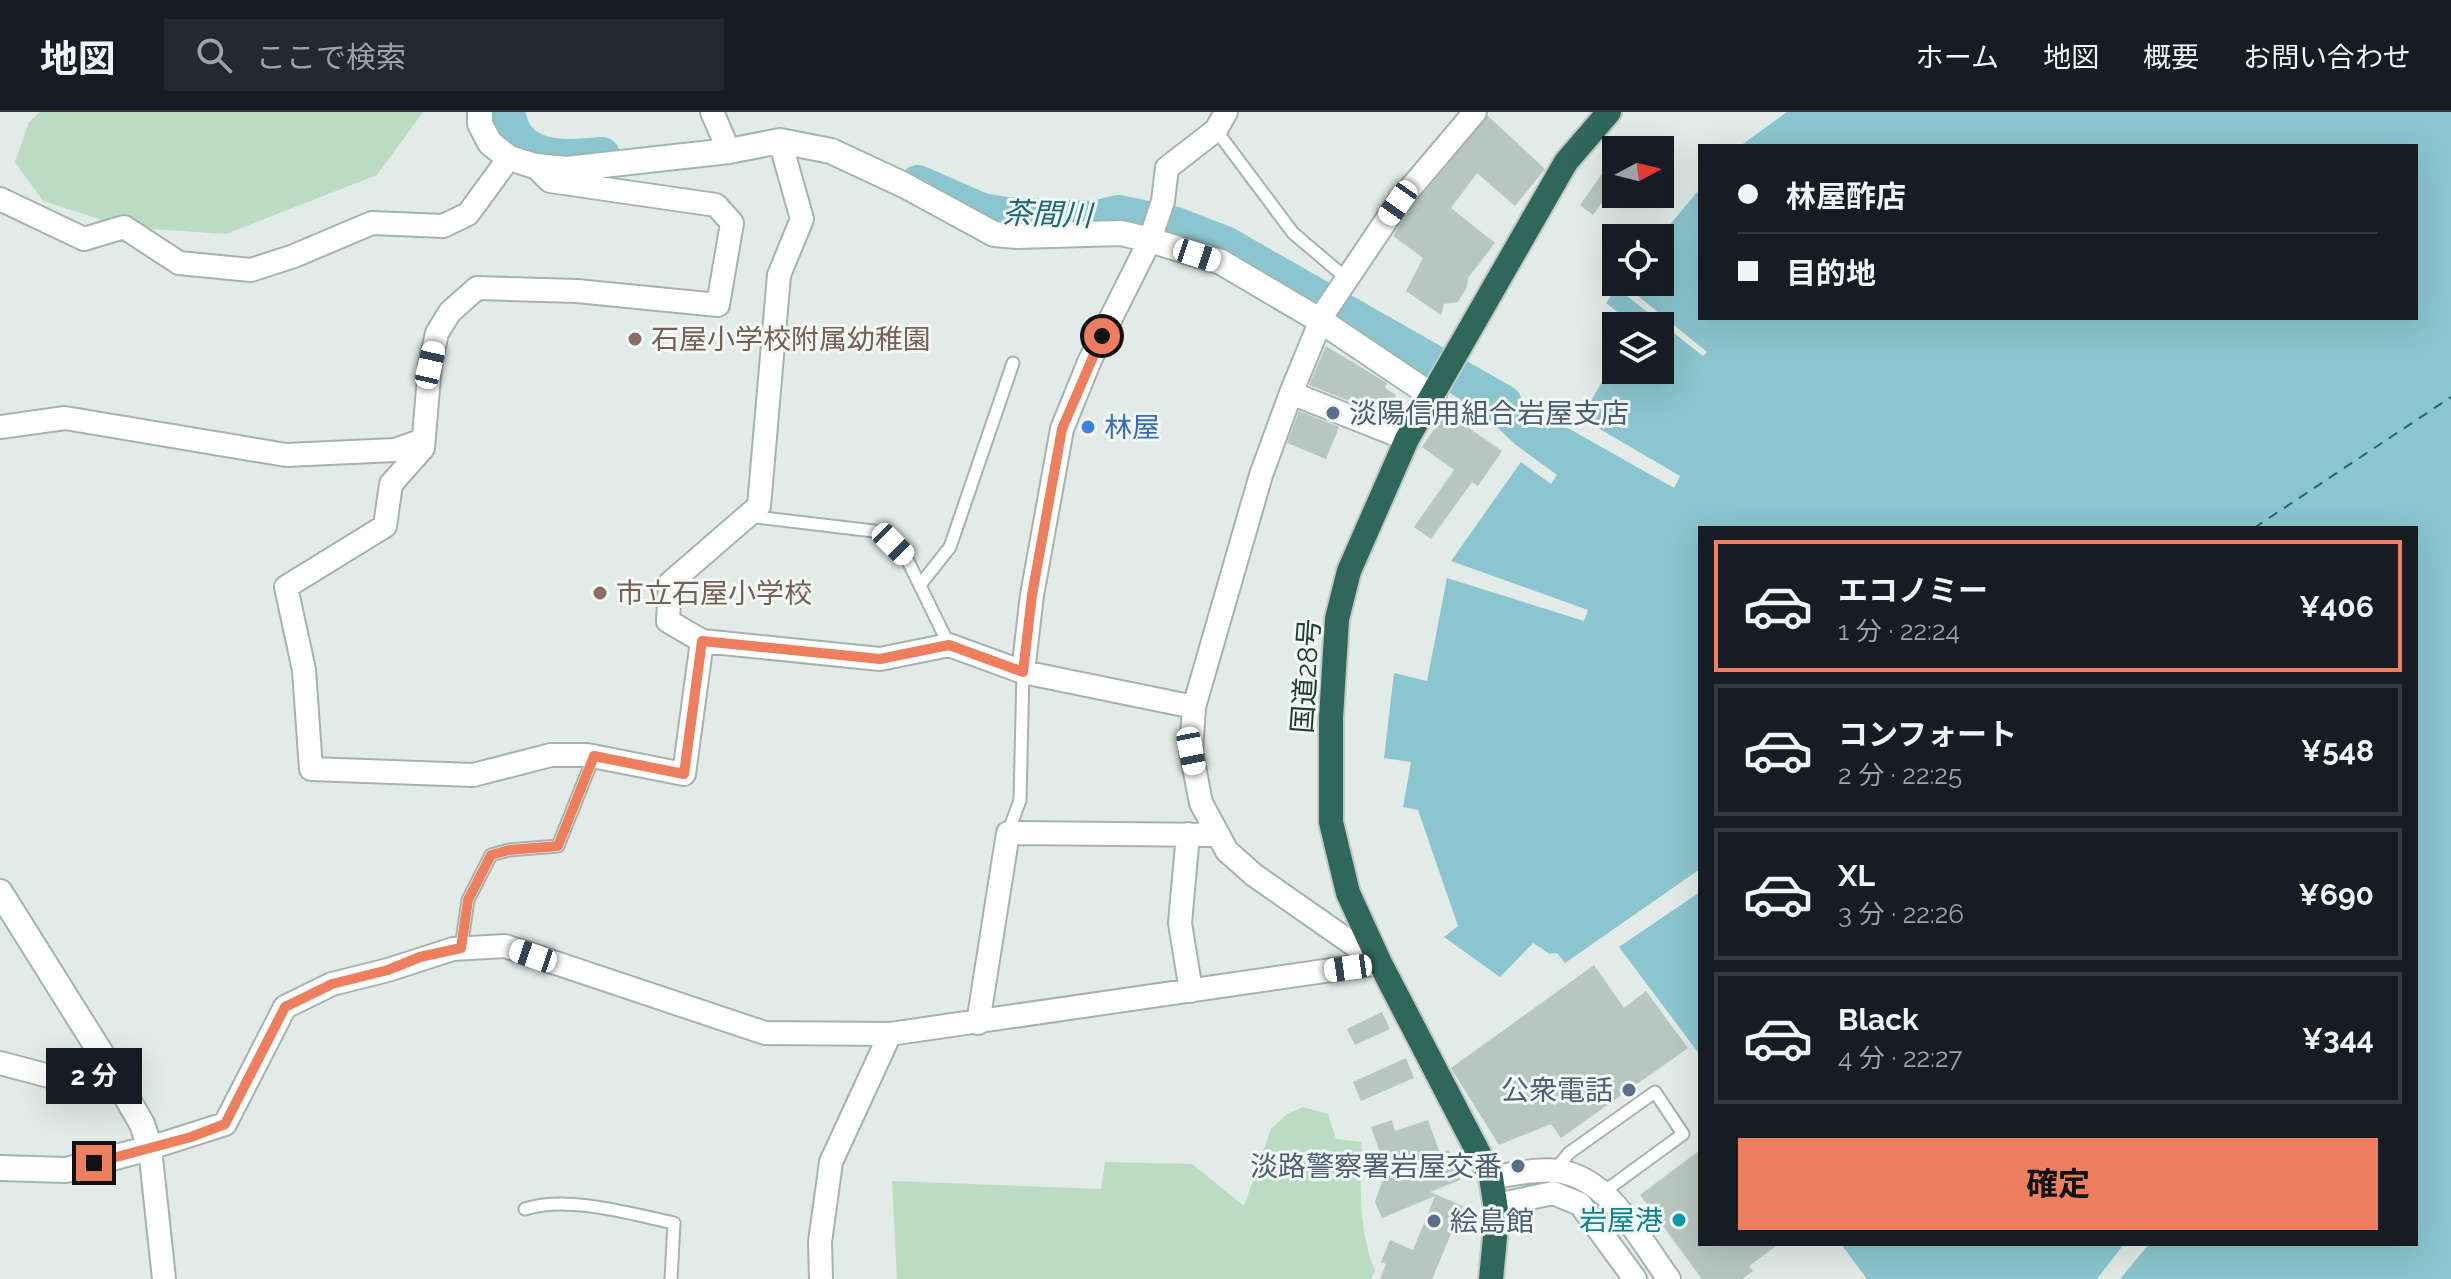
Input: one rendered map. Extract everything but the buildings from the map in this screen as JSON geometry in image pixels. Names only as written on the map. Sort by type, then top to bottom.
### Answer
[{"type":"highway","name":"国道28号","points":[[1491,1279],[1497,1205],[1491,1177],[1380,963],[1348,893],[1331,822],[1331,718],[1337,619],[1349,571],[1407,439],[1566,162],[1609,112]]},
{"type":"street","points":[[480,112],[480,124],[490,143],[509,158],[535,166],[567,169],[729,151],[780,141],[831,151],[904,185],[994,234],[1152,235],[1221,262],[1323,317],[1437,391]]},
{"type":"street","points":[[712,112],[729,151]]},
{"type":"street","points":[[1380,963],[1254,875],[1227,851],[1201,803],[1191,751],[1194,707],[1261,475],[1323,317],[1398,203],[1475,112]]},
{"type":"street","points":[[1023,672],[1032,595],[1062,429],[1090,360],[1152,235],[1163,201],[1167,168],[1221,121]]},
{"type":"street","points":[[780,141],[802,219],[779,275],[759,506],[670,583],[668,621],[702,641],[880,659],[949,645],[1023,672],[1194,707]]},
{"type":"street","points":[[0,199],[84,239],[124,227],[179,263],[251,270],[294,256],[372,223],[443,226],[468,214],[509,158]]},
{"type":"street","points":[[535,166],[550,181],[716,205],[732,223],[718,305],[577,291],[477,288],[450,312],[437,333],[430,365],[423,448],[391,484],[385,526],[286,587],[304,670],[311,769],[473,775],[551,755],[594,756],[684,774],[702,641]]},
{"type":"street","points":[[1291,393],[1407,439]]},
{"type":"street","points":[[0,427],[65,418],[286,455],[395,450],[423,440]]},
{"type":"street","points":[[978,1023],[1008,833],[1217,835]]},
{"type":"street","points":[[1188,834],[1180,923],[1191,991]]},
{"type":"street","points":[[0,892],[142,1124],[150,1148],[164,1279]]},
{"type":"street","points":[[0,1168],[66,1170],[225,1124],[285,1007],[332,984],[461,948],[505,946],[765,1033],[890,1034],[1380,963]]},
{"type":"street","points":[[821,1279],[820,1242],[831,1162],[890,1034]]},
{"type":"street","points":[[0,1063],[49,1076],[104,1058]]},
{"type":"street","points":[[1491,1177],[1555,1170],[1579,1175],[1605,1191],[1669,1279]]},
{"type":"street","points":[[1497,1205],[1553,1193],[1580,1204],[1635,1279]]},
{"type":"lane","points":[[1221,121],[1293,233],[1342,284]]},
{"type":"lane","points":[[920,585],[950,547],[1013,363]]},
{"type":"lane","points":[[746,516],[882,532],[905,555],[949,645]]},
{"type":"lane","points":[[1008,833],[1020,800],[1023,672]]},
{"type":"lane","points":[[461,948],[468,900],[491,855],[509,850],[558,846],[594,756]]},
{"type":"lane","points":[[1555,1170],[1569,1153],[1655,1092],[1683,1134],[1605,1191]]},
{"type":"lane","points":[[525,1209],[537,1205],[569,1205],[674,1223],[671,1279]]},
{"type":"green space","points":[[40,112],[423,112],[377,175],[226,234],[124,227],[43,201],[15,162],[29,122]]},
{"type":"green space","points":[[1303,1107],[1328,1114],[1336,1139],[1362,1142],[1361,1207],[1369,1255],[1375,1271],[1371,1279],[897,1279],[892,1181],[1101,1189],[1105,1162],[1192,1164],[1244,1206],[1271,1129],[1287,1114]]},
{"type":"water","points":[[1787,112],[2451,112],[2451,1279],[1867,1279],[1842,1246],[2418,1246],[2418,526],[1698,526],[1698,870],[1565,963],[1557,953],[1550,954],[1533,943],[1500,977],[1444,937],[1458,926],[1418,810],[1403,807],[1411,762],[1384,758],[1394,673],[1427,681],[1447,578],[1584,621],[1588,610],[1451,561],[1521,462],[1551,484],[1557,475],[1516,445],[1468,401],[1465,403],[1452,394],[1468,367],[1527,405],[1674,488],[1680,476],[1581,418],[1602,382],[1674,384],[1674,333],[1703,356],[1707,352],[1674,325],[1674,312],[1658,312],[1638,296],[1674,296],[1674,224],[1671,224],[1697,192],[1698,320],[2418,320],[2418,144],[1743,144]]},
{"type":"water","points":[[1611,296],[1627,296],[1647,312],[1617,312],[1606,303]]},
{"type":"water","points":[[1698,893],[1698,1052],[1619,947]]},
{"type":"pier","points":[[2122,1246],[2147,1246],[2120,1279],[2097,1279]]},
{"type":"waterway","name":"茶間川","points":[[507,112],[520,141],[541,153],[578,157],[602,155]]},
{"type":"waterway","name":"茶間川","points":[[918,183],[982,211],[1006,215],[1094,219],[1118,213],[1176,225],[1225,244],[1504,403]]},
{"type":"ferry route","points":[[2257,526],[2451,397]]},
{"type":"place","name":"石屋小学校附属幼稚園","points":[[635,339]]},
{"type":"place","name":"淡陽信用組合岩屋支店","points":[[1333,413]]},
{"type":"place","name":"林屋","points":[[1088,427]]},
{"type":"place","name":"市立石屋小学校","points":[[600,593]]},
{"type":"place","name":"公衆電話","points":[[1629,1090]]},
{"type":"place","name":"淡路警察署岩屋交番","points":[[1518,1166]]},
{"type":"place","name":"岩屋港","points":[[1679,1220]]},
{"type":"place","name":"絵島館","points":[[1434,1221]]},
{"type":"route","points":[[94,1163],[191,1137],[225,1124],[285,1007],[332,984],[461,948],[468,900],[491,855],[509,850],[558,846],[594,756],[684,774],[702,641],[880,659],[949,645],[1023,672],[1032,595],[1062,429],[1102,336]]}]
